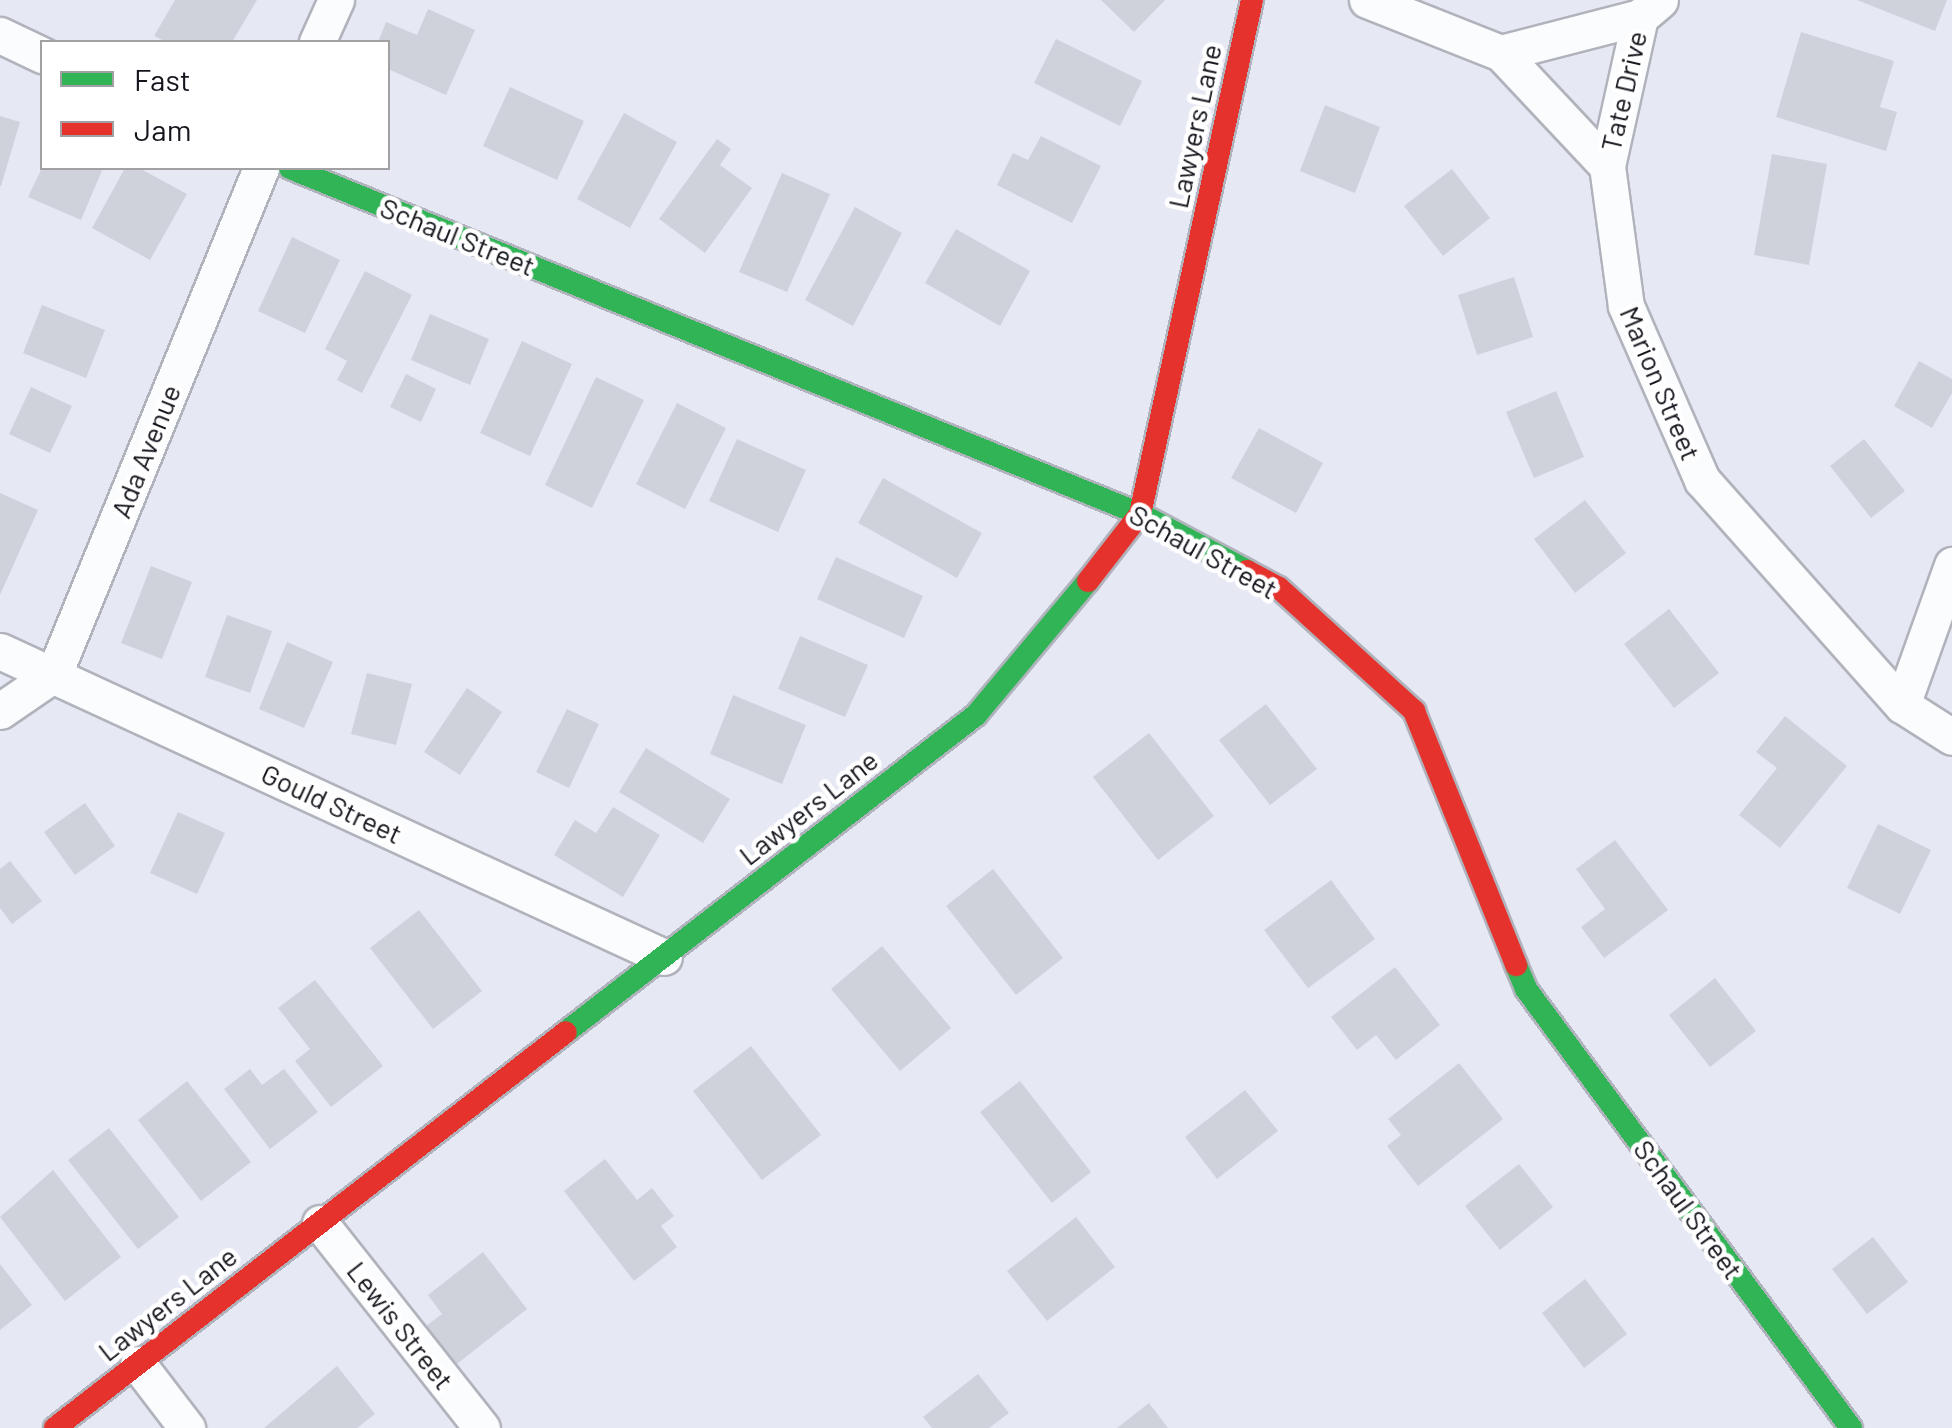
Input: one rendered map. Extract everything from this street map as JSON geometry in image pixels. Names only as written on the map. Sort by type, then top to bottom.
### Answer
[{"type":"street","points":[[317,40],[336,0]]},
{"type":"street","name":"Lawyers Lane","points":[[55,1428],[976,715],[1140,514],[1252,0]]},
{"type":"street","points":[[1366,0],[1501,53],[1607,166]]},
{"type":"street","name":"Tate Drive","points":[[1501,53],[1650,9]]},
{"type":"street","name":"Tate Drive","points":[[1607,166],[1650,9]]},
{"type":"street","points":[[0,35],[40,54]]},
{"type":"street","name":"Marion Street","points":[[1607,166],[1626,306],[1702,480],[1902,705],[1952,736]]},
{"type":"street","name":"Ada Avenue","points":[[54,674],[259,170]]},
{"type":"street","name":"Schaul Street","points":[[295,170],[1140,514],[1278,588],[1414,711],[1526,989],[1851,1428]]},
{"type":"street","points":[[1902,705],[1952,565]]},
{"type":"street","name":"Gould Street","points":[[0,652],[664,957]]},
{"type":"street","points":[[0,711],[54,674]]},
{"type":"street","name":"Lewis Street","points":[[320,1223],[482,1428]]},
{"type":"street","points":[[138,1364],[187,1428]]},
{"type":"building","points":[[175,0],[257,0],[233,40],[162,40],[154,36]]},
{"type":"building","points":[[1101,0],[1165,0],[1134,32]]},
{"type":"building","points":[[1857,0],[1947,0],[1935,31]]},
{"type":"building","points":[[428,9],[475,30],[446,95],[390,70],[390,40],[379,40],[386,22],[417,35]]},
{"type":"building","points":[[1801,32],[1894,61],[1880,107],[1897,112],[1886,151],[1776,117]]},
{"type":"building","points":[[1056,39],[1142,81],[1120,126],[1034,83]]},
{"type":"building","points":[[510,87],[584,121],[557,180],[483,146]]},
{"type":"building","points":[[1325,105],[1380,127],[1355,193],[1300,171]]},
{"type":"building","points":[[624,113],[677,142],[630,228],[577,199]]},
{"type":"building","points":[[0,116],[20,122],[1,186],[0,186]]},
{"type":"building","points":[[1041,136],[1101,166],[1072,223],[997,185],[1013,153],[1028,160]]},
{"type":"building","points":[[717,139],[731,149],[720,165],[752,188],[705,253],[659,219]]},
{"type":"building","points":[[1772,154],[1827,164],[1809,265],[1754,255]]},
{"type":"building","points":[[1452,169],[1490,218],[1443,256],[1404,206]]},
{"type":"building","points":[[41,170],[102,170],[81,220],[28,197]]},
{"type":"building","points":[[124,170],[143,170],[187,194],[150,260],[92,228]]},
{"type":"building","points":[[782,173],[830,194],[787,292],[739,272]]},
{"type":"building","points":[[855,207],[902,233],[853,326],[805,300]]},
{"type":"building","points":[[956,229],[1030,271],[1000,326],[925,283]]},
{"type":"building","points":[[292,237],[340,260],[305,333],[258,311]]},
{"type":"building","points":[[365,271],[412,295],[362,393],[337,380],[347,361],[325,349]]},
{"type":"building","points":[[1514,277],[1533,337],[1477,355],[1458,295]]},
{"type":"building","points":[[42,305],[105,330],[86,378],[23,353]]},
{"type":"building","points":[[430,314],[489,339],[470,385],[411,360]]},
{"type":"building","points":[[522,341],[572,364],[530,456],[480,433]]},
{"type":"building","points":[[1919,361],[1952,379],[1952,393],[1932,428],[1894,406]]},
{"type":"building","points":[[406,374],[436,389],[421,422],[390,407]]},
{"type":"building","points":[[596,377],[644,400],[592,508],[545,485]]},
{"type":"building","points":[[31,387],[72,406],[50,453],[9,434]]},
{"type":"building","points":[[1556,391],[1584,457],[1534,478],[1506,412]]},
{"type":"building","points":[[677,403],[726,428],[685,509],[636,484]]},
{"type":"building","points":[[1259,428],[1323,463],[1296,513],[1231,478]]},
{"type":"building","points":[[737,439],[806,470],[778,532],[709,501]]},
{"type":"building","points":[[1864,439],[1905,491],[1871,518],[1830,466]]},
{"type":"building","points":[[883,478],[982,533],[957,578],[858,523]]},
{"type":"building","points":[[0,493],[38,510],[0,595]]},
{"type":"building","points":[[1585,500],[1626,553],[1575,593],[1534,539]]},
{"type":"building","points":[[836,557],[923,596],[904,638],[817,599]]},
{"type":"building","points":[[151,566],[192,582],[162,659],[121,643]]},
{"type":"building","points":[[1669,609],[1719,673],[1674,708],[1624,644]]},
{"type":"building","points":[[227,615],[272,631],[250,693],[205,677]]},
{"type":"building","points":[[800,636],[868,665],[845,717],[778,689]]},
{"type":"building","points":[[287,642],[333,662],[304,728],[259,709]]},
{"type":"building","points":[[367,673],[412,684],[396,745],[351,734]]},
{"type":"building","points":[[467,688],[502,712],[460,775],[424,752]]},
{"type":"building","points":[[733,695],[806,725],[782,784],[710,754]]},
{"type":"building","points":[[1266,704],[1317,769],[1270,805],[1219,740]]},
{"type":"building","points":[[567,709],[599,724],[569,788],[536,772]]},
{"type":"building","points":[[1785,716],[1847,766],[1780,848],[1739,815],[1777,768],[1756,752]]},
{"type":"building","points":[[1149,733],[1214,816],[1158,860],[1093,777]]},
{"type":"building","points":[[646,748],[730,799],[703,843],[619,792]]},
{"type":"building","points":[[85,803],[115,846],[75,875],[44,832]]},
{"type":"building","points":[[613,807],[660,835],[623,897],[554,855],[575,820],[596,833]]},
{"type":"building","points":[[178,812],[225,833],[197,894],[150,873]]},
{"type":"building","points":[[1878,824],[1931,850],[1900,914],[1847,888]]},
{"type":"building","points":[[1615,840],[1668,910],[1604,958],[1581,927],[1605,909],[1576,869]]},
{"type":"building","points":[[10,861],[42,901],[12,924],[0,908],[0,869]]},
{"type":"building","points":[[993,869],[1063,958],[1016,995],[946,906]]},
{"type":"building","points":[[1331,880],[1375,939],[1308,988],[1264,930]]},
{"type":"building","points":[[419,910],[482,991],[433,1029],[370,948]]},
{"type":"building","points":[[882,946],[951,1028],[900,1071],[831,989]]},
{"type":"building","points":[[1395,967],[1440,1025],[1396,1060],[1376,1035],[1357,1050],[1331,1017]]},
{"type":"building","points":[[1715,978],[1756,1031],[1710,1067],[1669,1015]]},
{"type":"building","points":[[315,980],[383,1066],[331,1107],[295,1061],[310,1049],[278,1008]]},
{"type":"building","points":[[751,1046],[821,1135],[762,1180],[693,1091]]},
{"type":"building","points":[[1459,1063],[1503,1119],[1418,1186],[1387,1146],[1401,1135],[1388,1119]]},
{"type":"building","points":[[250,1069],[262,1085],[284,1069],[318,1112],[270,1149],[224,1089]]},
{"type":"building","points":[[187,1081],[251,1162],[201,1201],[138,1120]]},
{"type":"building","points":[[1020,1081],[1091,1172],[1052,1203],[980,1112]]},
{"type":"building","points":[[1245,1090],[1278,1131],[1217,1179],[1185,1137]]},
{"type":"building","points":[[109,1128],[179,1217],[138,1249],[68,1160]]},
{"type":"building","points":[[605,1159],[637,1200],[652,1188],[674,1216],[661,1226],[677,1247],[634,1281],[564,1191]]},
{"type":"building","points":[[1519,1164],[1553,1207],[1500,1250],[1465,1206]]},
{"type":"building","points":[[53,1170],[121,1257],[65,1301],[0,1217]]},
{"type":"building","points":[[1076,1217],[1115,1267],[1047,1321],[1007,1271]]},
{"type":"building","points":[[1873,1237],[1908,1282],[1867,1314],[1832,1269]]},
{"type":"building","points":[[483,1252],[527,1309],[448,1371],[418,1332],[442,1314],[428,1295]]},
{"type":"building","points":[[0,1264],[32,1305],[0,1330]]},
{"type":"building","points":[[1585,1279],[1627,1334],[1584,1368],[1542,1313]]},
{"type":"building","points":[[337,1366],[375,1414],[357,1428],[264,1428]]},
{"type":"building","points":[[978,1374],[1009,1413],[989,1428],[932,1428],[923,1417]]},
{"type":"building","points":[[1149,1403],[1168,1428],[1117,1428]]},
{"type":"traffic: fast","points":[[295,170],[1140,514],[1247,571]]},
{"type":"traffic: fast","points":[[566,1032],[976,715],[1088,581]]},
{"type":"traffic: fast","points":[[1516,965],[1526,989],[1851,1428]]},
{"type":"traffic: jam","points":[[1088,581],[1140,514],[1252,0]]},
{"type":"traffic: jam","points":[[1247,571],[1279,588],[1414,711],[1516,965]]},
{"type":"traffic: jam","points":[[55,1428],[566,1032]]}]
